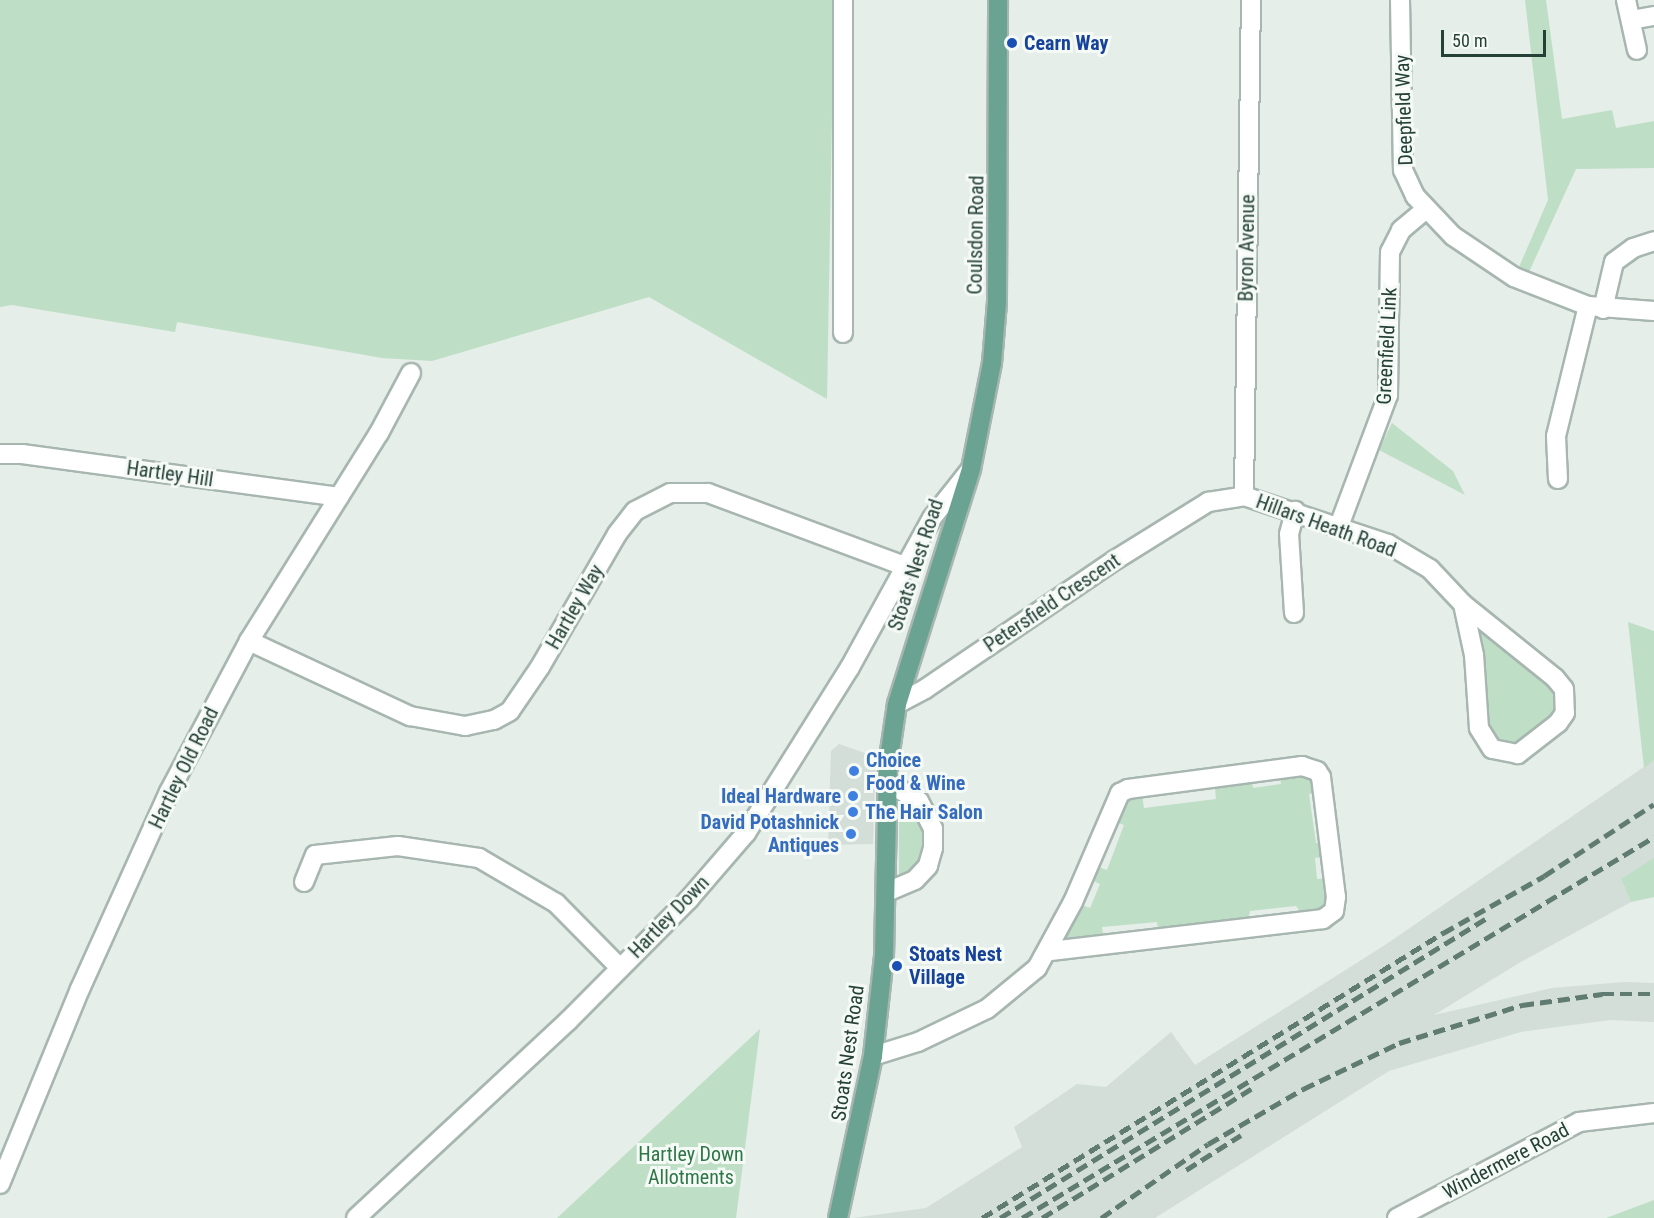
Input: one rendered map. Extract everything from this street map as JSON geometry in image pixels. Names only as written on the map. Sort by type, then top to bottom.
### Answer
[{"type":"main road","name":"Coulsdon Road","points":[[971,469],[989,386],[997,302],[998,0]]},
{"type":"main road","name":"Stoats Nest Road","points":[[838,1218],[873,1056],[887,892],[887,782],[897,704],[971,469]]},
{"type":"street","points":[[843,0],[843,333]]},
{"type":"street","name":"Byron Avenue","points":[[1244,496],[1251,0]]},
{"type":"street","name":"Deepfield Way","points":[[1400,0],[1403,170],[1426,208],[1487,261],[1547,292],[1595,307],[1654,311]]},
{"type":"street","points":[[1626,0],[1637,50]]},
{"type":"street","points":[[1631,20],[1654,16]]},
{"type":"street","name":"Greenfield Link","points":[[1339,526],[1388,395],[1392,245],[1401,230],[1426,208]]},
{"type":"street","points":[[1558,479],[1556,436],[1595,307],[1614,262],[1633,248],[1654,242]]},
{"type":"street","name":"Hartley Old Road","points":[[0,1184],[80,989],[169,792],[249,641],[339,497],[411,373]]},
{"type":"street","name":"Hartley Hill","points":[[0,454],[22,454],[339,497]]},
{"type":"street","name":"Hartley Down","points":[[357,1218],[620,968],[689,899],[746,833],[907,567],[932,518],[971,469]]},
{"type":"street","name":"Hartley Way","points":[[249,641],[410,716],[465,726],[494,720],[510,711],[540,667],[617,534],[635,512],[670,493],[708,493],[907,567]]},
{"type":"street","name":"Hillars Heath Road","points":[[1208,502],[1244,496],[1294,511],[1388,544],[1430,569],[1463,604],[1564,689],[1567,702],[1558,723],[1518,754],[1492,749],[1479,728],[1474,655],[1463,604]]},
{"type":"street","name":"Petersfield Crescent","points":[[897,704],[1208,502]]},
{"type":"street","points":[[1286,603],[1289,534],[1294,511]]},
{"type":"street","points":[[873,1056],[918,1042],[987,1009],[1037,968],[1048,951],[1120,794],[1128,789],[1302,766],[1317,771],[1321,777],[1336,897],[1334,911],[1323,919],[1048,951]]},
{"type":"street","points":[[887,782],[919,801],[933,829],[933,848],[928,866],[915,880],[887,892]]},
{"type":"street","points":[[304,882],[315,855],[398,846],[479,858],[556,903],[620,968]]},
{"type":"street","name":"Windermere Road","points":[[1397,1218],[1579,1122],[1654,1113]]},
{"type":"shaded area","points":[[839,744],[876,757],[873,844],[828,845],[831,751]]},
{"type":"shaded area","points":[[1654,760],[1654,860],[1621,879],[1631,902],[1519,963],[1434,1015],[1552,988],[1624,982],[1654,983],[1654,1022],[1610,1020],[1521,1032],[1389,1071],[1155,1218],[853,1218],[926,1208],[1022,1147],[1014,1127],[1077,1084],[1106,1087],[1171,1032],[1195,1065],[1385,945]]},
{"type":"green space","points":[[0,0],[834,0],[827,399],[649,297],[432,361],[382,358],[177,322],[175,332],[12,305],[0,307]]},
{"type":"green space","points":[[1525,0],[1546,0],[1562,119],[1612,110],[1616,128],[1654,121],[1654,168],[1576,169],[1529,272],[1519,267],[1548,200]]},
{"type":"green space","points":[[1392,423],[1453,471],[1465,495],[1379,450]]},
{"type":"green space","points":[[1628,622],[1654,631],[1654,760],[1644,768]]},
{"type":"green space","points":[[1477,626],[1555,690],[1558,713],[1528,740],[1506,748],[1491,739]]},
{"type":"green space","points":[[1302,766],[1323,792],[1309,794],[1316,843],[1330,841],[1331,856],[1315,858],[1317,879],[1334,878],[1334,911],[1306,920],[1296,906],[1250,911],[1246,927],[1159,936],[1157,922],[1102,927],[1104,943],[1049,951],[1073,902],[1090,908],[1100,884],[1084,877],[1089,864],[1107,870],[1124,825],[1106,818],[1114,801],[1141,787],[1144,808],[1216,799],[1214,779],[1251,773],[1253,788],[1281,784],[1279,770]]},
{"type":"green space","points":[[899,791],[924,815],[928,855],[899,885]]},
{"type":"green space","points":[[1654,858],[1654,897],[1631,902],[1621,879]]},
{"type":"green space","name":"Hartley Down Allotments","points":[[760,1029],[736,1218],[557,1218]]},
{"type":"green space","points":[[1654,1200],[1654,1218],[1606,1218]]},
{"type":"railway","points":[[982,1218],[1443,933],[1544,876],[1654,804]]},
{"type":"railway","points":[[1022,1218],[1654,837]]},
{"type":"railway","points":[[1000,1218],[1485,919]]},
{"type":"railway","points":[[1101,1218],[1208,1144],[1303,1089],[1399,1043],[1522,1005],[1602,994],[1654,994]]},
{"type":"railway","points":[[1042,1218],[1251,1089]]},
{"type":"railway","points":[[1186,1170],[1241,1135]]},
{"type":"place","name":"Cearn Way","points":[[1012,43]]},
{"type":"place","name":"Choice Food & Wine","points":[[854,771]]},
{"type":"place","name":"Ideal Hardware","points":[[853,796]]},
{"type":"place","name":"The Hair Salon","points":[[853,812]]},
{"type":"place","name":"David Potashnick Antiques","points":[[851,834]]},
{"type":"place","name":"Stoats Nest Village","points":[[897,966]]}]
